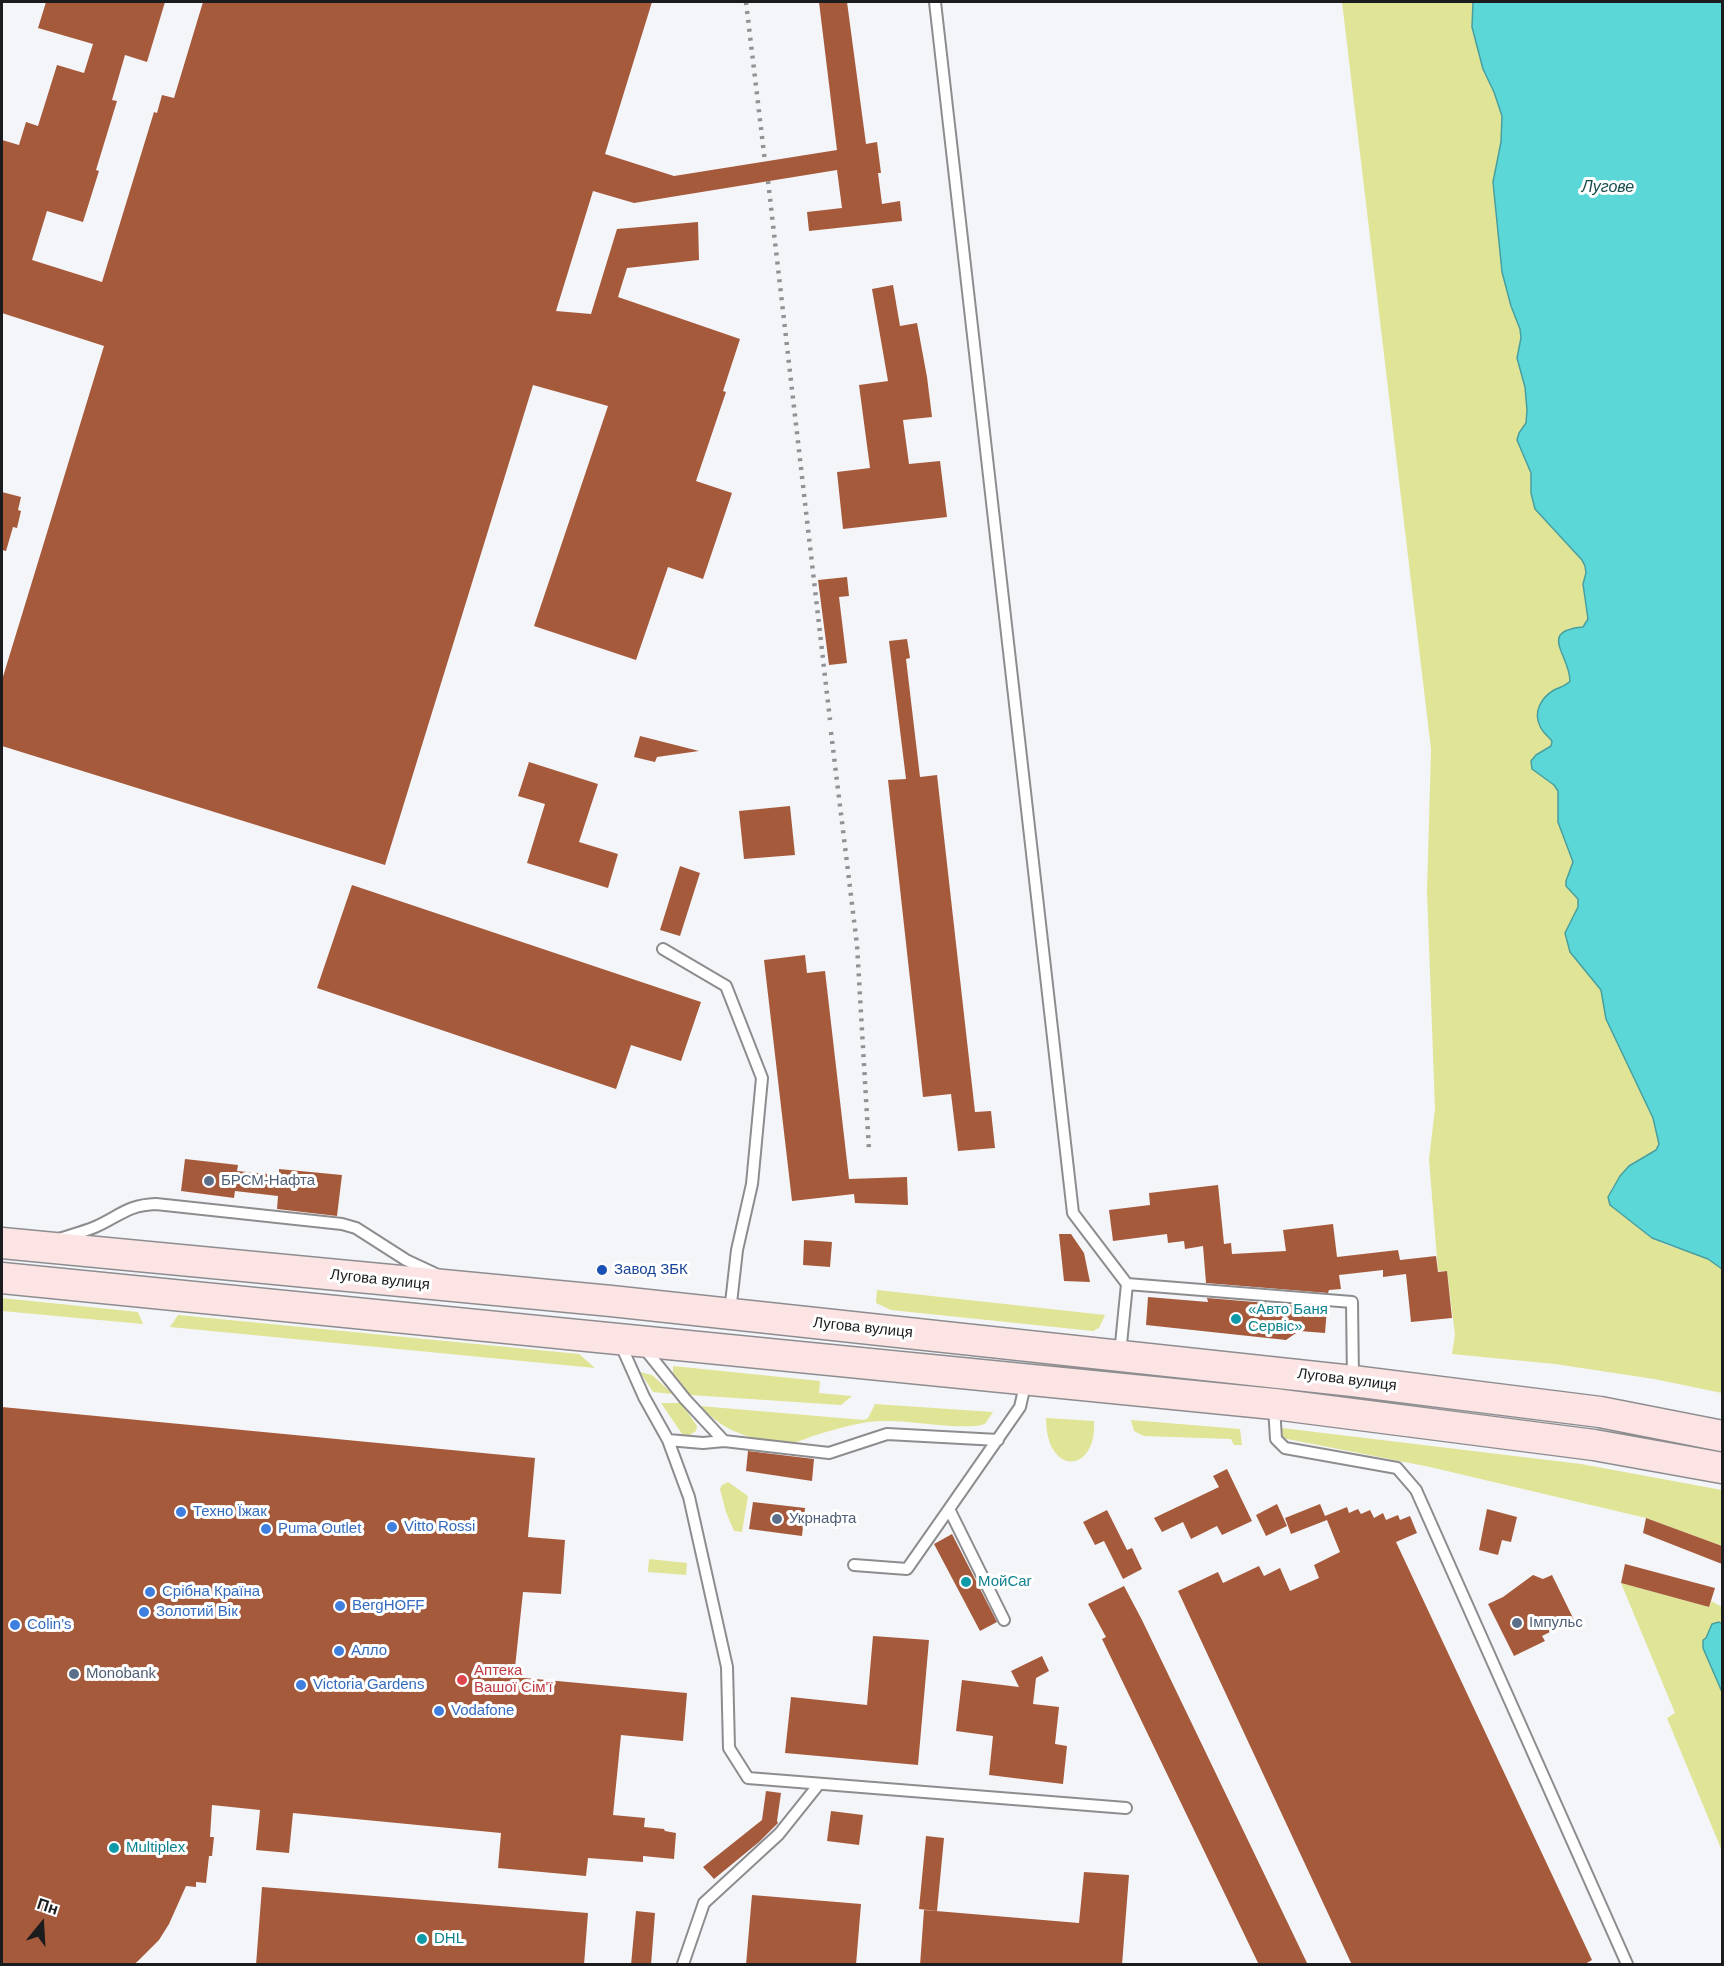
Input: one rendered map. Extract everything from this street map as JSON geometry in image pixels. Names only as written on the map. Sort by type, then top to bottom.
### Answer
[{"type":"main road","name":"Лугова вулиця","points":[[2,1243],[611,1301],[1353,1381],[1600,1412],[1722,1436]]},
{"type":"main road","points":[[2,1278],[1274,1404],[1594,1445],[1722,1468]]},
{"type":"lane","points":[[935,2],[1072,1213],[1126,1284],[1120,1355]]},
{"type":"lane","points":[[663,949],[726,986],[762,1078],[752,1184],[737,1250],[729,1314]]},
{"type":"lane","points":[[37,1247],[92,1228],[128,1208],[141,1204],[156,1204],[342,1224],[368,1234],[406,1260],[468,1289]]},
{"type":"lane","points":[[1126,1284],[1352,1302],[1353,1381]]},
{"type":"lane","points":[[629,1341],[644,1397],[668,1440],[689,1497],[727,1668],[729,1748],[748,1778],[1126,1809]]},
{"type":"lane","points":[[629,1341],[724,1441]]},
{"type":"lane","points":[[854,1565],[907,1569],[1020,1407],[1026,1380]]},
{"type":"lane","points":[[1274,1404],[1276,1439],[1285,1448],[1397,1468],[1416,1490],[1627,1965]]},
{"type":"lane","points":[[668,1440],[704,1443],[724,1441],[829,1453],[887,1434],[998,1440]]},
{"type":"lane","points":[[949,1509],[1004,1620]]},
{"type":"lane","points":[[683,1965],[704,1903],[779,1834],[819,1784]]},
{"type":"green space","points":[[1342,2],[1473,2],[1472,27],[1483,69],[1502,116],[1501,142],[1493,182],[1502,272],[1521,338],[1517,358],[1525,387],[1527,410],[1526,423],[1517,440],[1531,473],[1531,493],[1535,509],[1582,560],[1586,573],[1583,584],[1588,619],[1583,627],[1567,629],[1560,651],[1567,663],[1570,681],[1567,685],[1557,689],[1540,727],[1552,741],[1551,746],[1536,755],[1532,769],[1554,785],[1558,791],[1558,822],[1573,862],[1566,881],[1578,899],[1578,907],[1565,933],[1570,952],[1601,990],[1606,1019],[1653,1118],[1659,1144],[1656,1150],[1629,1166],[1611,1189],[1618,1212],[1652,1238],[1698,1255],[1722,1269],[1722,1393],[1654,1379],[1555,1364],[1452,1354],[1455,1335],[1447,1271],[1438,1271],[1429,1159],[1435,1109],[1427,892],[1431,749]]},
{"type":"green space","points":[[877,1290],[1105,1315],[1099,1328],[1093,1331],[891,1310],[876,1303]]},
{"type":"green space","points":[[2,1298],[138,1312],[143,1324],[2,1311]]},
{"type":"green space","points":[[178,1315],[579,1354],[595,1368],[170,1327]]},
{"type":"green space","points":[[673,1366],[820,1381],[819,1393],[852,1396],[841,1405],[690,1395],[673,1373]]},
{"type":"green space","points":[[640,1372],[652,1375],[673,1394],[653,1392]]},
{"type":"green space","points":[[661,1403],[681,1403],[697,1426],[696,1431],[688,1436],[682,1434]]},
{"type":"green space","points":[[875,1404],[993,1412],[985,1424],[976,1426],[876,1421],[848,1426],[787,1443],[762,1440],[733,1431],[700,1406],[864,1420],[868,1418]]},
{"type":"green space","points":[[1046,1418],[1094,1421],[1093,1439],[1088,1451],[1080,1459],[1071,1462],[1062,1459],[1054,1451],[1048,1437]]},
{"type":"green space","points":[[1131,1420],[1240,1429],[1242,1445],[1234,1445],[1231,1439],[1144,1436],[1134,1431]]},
{"type":"green space","points":[[1282,1428],[1581,1464],[1722,1490],[1722,1546],[1646,1518],[1430,1467],[1282,1438]]},
{"type":"green space","points":[[728,1482],[748,1496],[742,1532],[734,1531],[726,1512],[720,1489]]},
{"type":"green space","points":[[649,1559],[687,1563],[686,1575],[648,1572]]},
{"type":"green space","points":[[1621,1583],[1709,1607],[1711,1601],[1722,1607],[1722,1624],[1719,1622],[1703,1648],[1722,1692],[1722,1851],[1667,1718],[1675,1713]]},
{"type":"water","name":"Лугове","points":[[1473,2],[1722,2],[1722,1269],[1708,1259],[1652,1238],[1610,1205],[1608,1197],[1620,1176],[1629,1166],[1656,1150],[1659,1144],[1653,1118],[1606,1019],[1601,990],[1570,952],[1565,933],[1578,907],[1578,899],[1566,886],[1573,862],[1558,822],[1558,791],[1554,785],[1532,769],[1531,761],[1551,746],[1552,741],[1542,730],[1538,721],[1538,711],[1542,701],[1549,693],[1570,681],[1559,639],[1562,633],[1569,629],[1583,627],[1588,619],[1583,584],[1586,573],[1582,560],[1535,509],[1531,493],[1531,473],[1517,440],[1526,423],[1527,410],[1525,387],[1517,358],[1521,338],[1502,272],[1493,182],[1501,142],[1502,116],[1483,69],[1472,27]]},
{"type":"water","points":[[1719,1622],[1722,1624],[1722,1692],[1703,1648],[1703,1640],[1712,1624]]},
{"type":"building","points":[[46,2],[165,2],[147,62],[125,55],[112,100],[117,101],[83,222],[47,211],[32,260],[102,282],[154,112],[157,113],[162,95],[174,98],[203,2],[652,2],[605,154],[674,176],[837,150],[819,2],[847,2],[866,144],[877,142],[882,204],[900,201],[902,221],[809,231],[807,212],[842,208],[837,170],[634,203],[593,191],[556,311],[591,314],[617,229],[698,222],[699,260],[627,268],[618,297],[740,339],[723,391],[726,392],[696,481],[732,493],[703,579],[668,567],[636,660],[534,626],[608,406],[533,385],[385,865],[2,746],[2,680],[104,346],[2,313],[2,140],[19,145],[26,122],[38,126],[57,65],[84,73],[93,44],[38,28]]},
{"type":"building","points":[[893,285],[900,326],[917,323],[932,417],[903,420],[909,464],[940,461],[947,517],[843,529],[837,472],[870,468],[859,385],[888,381],[872,289]]},
{"type":"building","points":[[2,492],[21,497],[17,528],[13,527],[6,551],[2,550]]},
{"type":"building","points":[[847,577],[849,596],[839,597],[847,663],[829,665],[818,580]]},
{"type":"building","points":[[907,639],[910,658],[906,659],[920,777],[937,775],[975,1112],[991,1111],[995,1148],[958,1151],[951,1094],[923,1097],[888,780],[906,779],[889,641]]},
{"type":"building","points":[[640,736],[699,751],[657,757],[655,762],[634,757]]},
{"type":"building","points":[[529,762],[598,784],[579,842],[618,854],[608,888],[527,863],[545,804],[518,796]]},
{"type":"building","points":[[790,806],[795,855],[744,859],[739,811]]},
{"type":"building","points":[[680,866],[700,873],[680,936],[660,930]]},
{"type":"building","points":[[352,885],[701,1002],[681,1061],[631,1045],[616,1089],[317,988]]},
{"type":"building","points":[[805,955],[807,973],[825,971],[849,1179],[907,1177],[908,1205],[855,1203],[854,1194],[792,1201],[764,960]]},
{"type":"building","points":[[185,1159],[238,1165],[237,1171],[279,1175],[279,1169],[342,1175],[337,1216],[277,1209],[278,1196],[235,1191],[234,1198],[181,1191]]},
{"type":"building","points":[[1218,1185],[1224,1244],[1231,1243],[1232,1254],[1286,1251],[1283,1230],[1333,1224],[1337,1257],[1398,1250],[1400,1260],[1436,1256],[1438,1272],[1447,1271],[1452,1318],[1411,1322],[1406,1274],[1383,1277],[1383,1270],[1339,1275],[1341,1289],[1329,1290],[1328,1293],[1206,1283],[1203,1246],[1185,1249],[1184,1241],[1168,1243],[1167,1234],[1113,1241],[1109,1210],[1150,1205],[1149,1193]]},
{"type":"building","points":[[1059,1234],[1071,1234],[1084,1253],[1090,1282],[1064,1281]]},
{"type":"building","points":[[804,1240],[832,1242],[830,1267],[803,1265]]},
{"type":"building","name":"«Авто Баня Сервіс»","points":[[1148,1297],[1208,1302],[1207,1298],[1327,1308],[1325,1333],[1299,1331],[1286,1340],[1146,1325]]},
{"type":"building","name":"Victoria Gardens","points":[[2,1407],[535,1458],[528,1537],[565,1540],[561,1594],[523,1592],[514,1677],[687,1693],[683,1741],[621,1735],[613,1815],[645,1818],[644,1827],[676,1833],[674,1859],[643,1856],[643,1862],[588,1858],[586,1876],[498,1868],[501,1833],[293,1813],[289,1853],[256,1850],[260,1810],[212,1805],[210,1837],[214,1837],[206,1883],[196,1882],[196,1887],[186,1886],[159,1940],[133,1965],[2,1965]]},
{"type":"building","points":[[748,1451],[814,1459],[812,1481],[746,1471]]},
{"type":"building","points":[[1227,1469],[1252,1521],[1222,1535],[1217,1526],[1191,1539],[1183,1522],[1162,1532],[1154,1518],[1219,1487],[1213,1476]]},
{"type":"building","name":"Укрнафта","points":[[753,1502],[805,1508],[802,1536],[749,1529]]},
{"type":"building","points":[[1277,1504],[1287,1526],[1266,1536],[1256,1515]]},
{"type":"building","points":[[1320,1504],[1325,1516],[1347,1507],[1349,1513],[1358,1509],[1361,1514],[1370,1510],[1374,1518],[1383,1513],[1386,1520],[1398,1515],[1400,1520],[1410,1516],[1417,1533],[1396,1542],[1592,1960],[1583,1965],[1352,1965],[1178,1591],[1218,1572],[1223,1583],[1259,1566],[1264,1576],[1280,1568],[1290,1591],[1319,1578],[1314,1565],[1340,1552],[1327,1520],[1291,1534],[1285,1518]]},
{"type":"building","points":[[1487,1509],[1517,1517],[1511,1542],[1502,1540],[1498,1555],[1479,1550]]},
{"type":"building","points":[[1107,1510],[1127,1550],[1132,1548],[1142,1569],[1123,1579],[1104,1541],[1095,1545],[1083,1522]]},
{"type":"building","points":[[1646,1518],[1722,1546],[1722,1564],[1643,1533]]},
{"type":"building","name":"МойCar","points":[[952,1534],[997,1622],[980,1631],[934,1544]]},
{"type":"building","points":[[1625,1564],[1715,1588],[1709,1607],[1621,1583]]},
{"type":"building","points":[[1533,1575],[1543,1579],[1552,1575],[1574,1620],[1542,1636],[1545,1641],[1514,1656],[1488,1604],[1503,1597]]},
{"type":"building","points":[[1124,1586],[1308,1965],[1259,1965],[1102,1639],[1106,1637],[1088,1604]]},
{"type":"building","points":[[873,1636],[929,1640],[918,1765],[785,1753],[791,1697],[867,1705]]},
{"type":"building","points":[[1042,1656],[1049,1671],[1036,1678],[1033,1704],[1059,1707],[1055,1744],[1067,1746],[1063,1784],[989,1775],[993,1736],[956,1731],[962,1680],[1019,1687],[1011,1671]]},
{"type":"building","points":[[766,1791],[781,1793],[778,1823],[714,1879],[703,1867],[762,1820]]},
{"type":"building","points":[[831,1811],[863,1815],[859,1845],[827,1841]]},
{"type":"building","points":[[926,1836],[944,1838],[937,1911],[919,1909]]},
{"type":"building","points":[[1084,1872],[1129,1875],[1122,1965],[920,1965],[924,1910],[1079,1923]]},
{"type":"building","name":"DHL","points":[[262,1887],[588,1913],[584,1965],[256,1965]]},
{"type":"building","points":[[752,1895],[861,1904],[856,1965],[746,1965]]},
{"type":"building","points":[[636,1911],[655,1913],[651,1965],[631,1965]]},
{"type":"railway","points":[[746,2],[765,162]]},
{"type":"railway","points":[[768,181],[830,720]]},
{"type":"railway","points":[[831,732],[857,945],[869,1150]]},
{"type":"place","name":"БРСМ-Нафта","points":[[209,1181]]},
{"type":"place","name":"Завод ЗБК","points":[[602,1270]]},
{"type":"place","name":"«Авто Баня Сервіс»","points":[[1236,1319]]},
{"type":"place","name":"Техно Їжак","points":[[181,1512]]},
{"type":"place","name":"Укрнафта","points":[[777,1519]]},
{"type":"place","name":"Vitto Rossi","points":[[392,1527]]},
{"type":"place","name":"Puma Outlet","points":[[266,1529]]},
{"type":"place","name":"МойCar","points":[[966,1582]]},
{"type":"place","name":"Срібна Країна","points":[[150,1592]]},
{"type":"place","name":"BergHOFF","points":[[340,1606]]},
{"type":"place","name":"Золотий Вік","points":[[144,1612]]},
{"type":"place","name":"Імпульс","points":[[1517,1623]]},
{"type":"place","name":"Colin's","points":[[15,1625]]},
{"type":"place","name":"Алло","points":[[339,1651]]},
{"type":"place","name":"Monobank","points":[[74,1674]]},
{"type":"place","name":"Аптека Вашої Сім'ї","points":[[462,1680]]},
{"type":"place","name":"Victoria Gardens","points":[[301,1685]]},
{"type":"place","name":"Vodafone","points":[[439,1711]]},
{"type":"place","name":"Multiplex","points":[[114,1848]]},
{"type":"place","name":"DHL","points":[[422,1939]]}]
